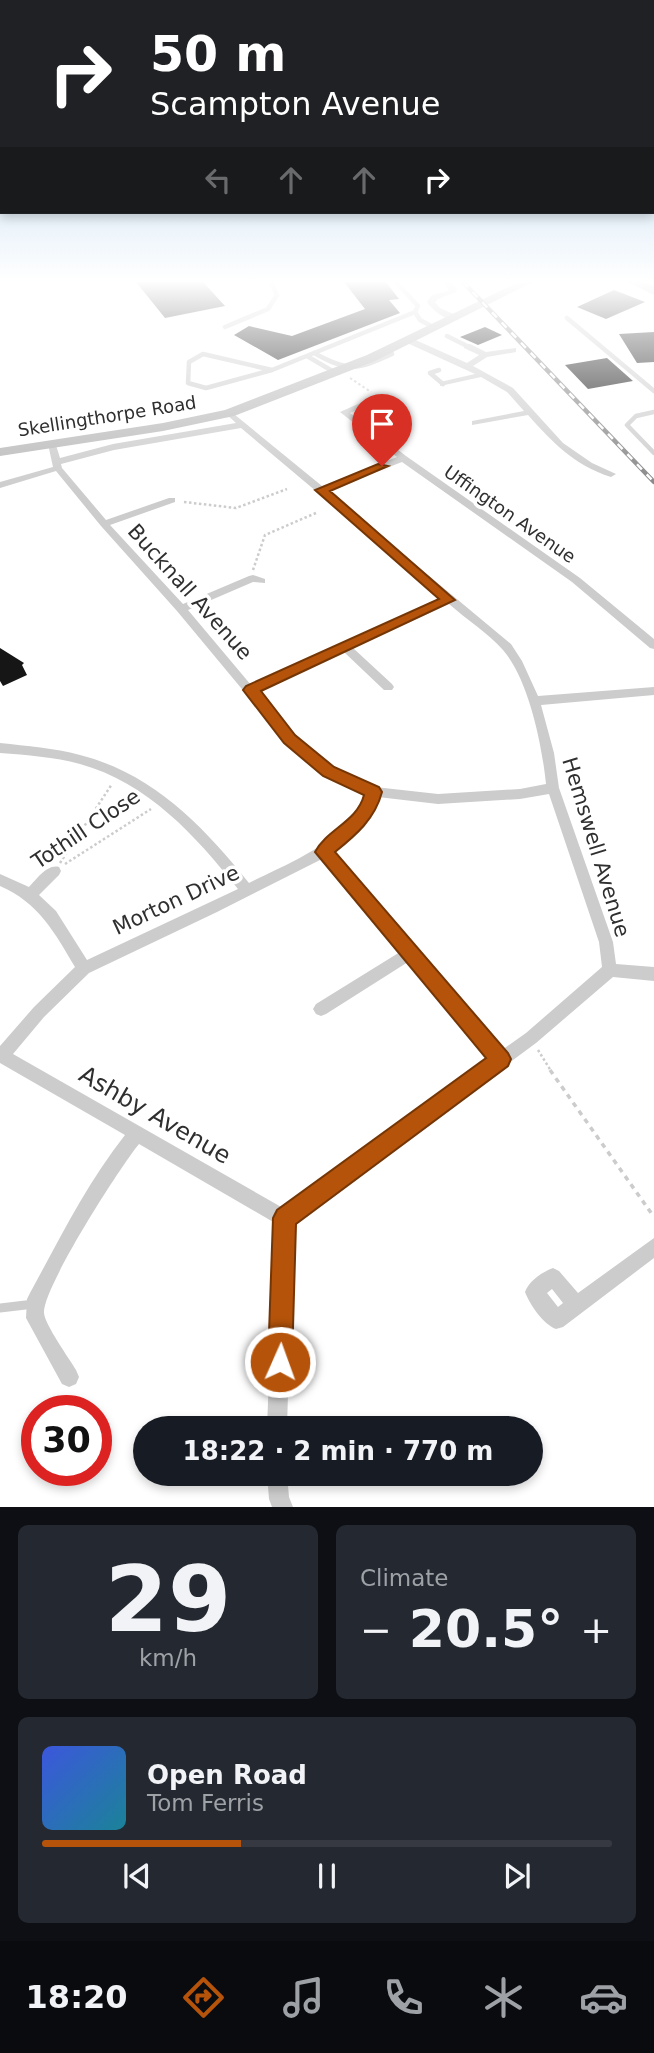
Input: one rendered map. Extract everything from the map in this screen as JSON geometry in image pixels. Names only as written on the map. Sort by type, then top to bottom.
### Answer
[{"type":"main road","name":"Skellingthorpe Road","points":[[0,452],[229,413],[382,352]]},
{"type":"street","points":[[436,352],[510,390],[572,455],[611,474]]},
{"type":"street","points":[[480,352],[485,355]]},
{"type":"street","points":[[467,366],[485,355],[500,352]]},
{"type":"street","points":[[443,384],[481,375]]},
{"type":"street","points":[[344,412],[379,398]]},
{"type":"street","name":"Uffington Avenue","points":[[344,412],[402,458],[565,572],[654,645]]},
{"type":"street","points":[[475,423],[532,412]]},
{"type":"street","name":"Hemswell Avenue","points":[[229,413],[507,647],[518,661],[529,681],[553,788],[606,942],[610,970]]},
{"type":"street","name":"Skellingthorpe Road","points":[[0,485],[113,447],[241,425]]},
{"type":"street","name":"Bucknall Avenue","points":[[52,444],[58,465],[104,524],[181,609],[290,739],[328,771],[373,792],[438,799],[520,794],[553,788]]},
{"type":"street","points":[[321,490],[402,458]]},
{"type":"street","points":[[104,524],[173,496],[184,502]]},
{"type":"street","points":[[181,609],[256,577]]},
{"type":"street","points":[[251,690],[448,600]]},
{"type":"street","points":[[345,647],[388,687]]},
{"type":"street","points":[[533,701],[654,691]]},
{"type":"street","points":[[0,748],[45,752],[120,772],[165,800],[215,849],[247,890]]},
{"type":"street","name":"Morton Drive","points":[[0,1056],[39,1012],[84,968],[324,852],[355,825],[370,805],[373,792]]},
{"type":"street","points":[[324,852],[500,1059]]},
{"type":"street","name":"Tothill Close","points":[[31,894],[54,872]]},
{"type":"street","points":[[0,880],[31,894],[62,930],[84,968]]},
{"type":"street","points":[[321,1009],[410,953]]},
{"type":"street","points":[[277,1416],[285,1218],[531,1038],[610,970],[654,974]]},
{"type":"street","name":"Ashby Avenue","points":[[0,1056],[285,1218]]},
{"type":"street","points":[[69,1377],[35,1318],[36,1299],[118,1157],[138,1133]]},
{"type":"street","points":[[576,1305],[654,1247]]},
{"type":"street","points":[[277,1486],[277,1504]]},
{"type":"lane","points":[[608,352],[654,391]]},
{"type":"lane","points":[[272,370],[203,354],[189,362],[187,381],[206,388],[272,370],[314,353],[340,371]]},
{"type":"lane","points":[[307,356],[340,371]]},
{"type":"lane","points":[[439,370],[430,373],[443,384]]},
{"type":"lane","points":[[654,412],[636,416],[627,425],[654,453]]},
{"type":"lane","points":[[0,1308],[36,1304]]},
{"type":"path","points":[[340,371],[379,398]]},
{"type":"path","points":[[184,502],[236,508],[287,489]]},
{"type":"path","points":[[256,577],[265,535],[316,513]]},
{"type":"path","points":[[54,872],[120,772]]},
{"type":"path","name":"Tothill Close","points":[[54,872],[165,800]]},
{"type":"path","points":[[531,1038],[570,1101],[654,1217]]},
{"type":"building","points":[[264,352],[298,352],[278,360]]},
{"type":"building","points":[[630,352],[654,352],[654,362],[637,363]]},
{"type":"building","points":[[607,358],[633,381],[588,389],[565,365]]},
{"type":"building","points":[[0,648],[24,663],[22,665],[27,675],[3,686],[0,681]]},
{"type":"railway","points":[[530,352],[654,482]]},
{"type":"route","points":[[280,1362],[285,1218],[500,1059],[324,852],[355,825],[370,805],[373,792],[328,771],[290,739],[251,690],[448,600],[321,490],[382,466]]}]
